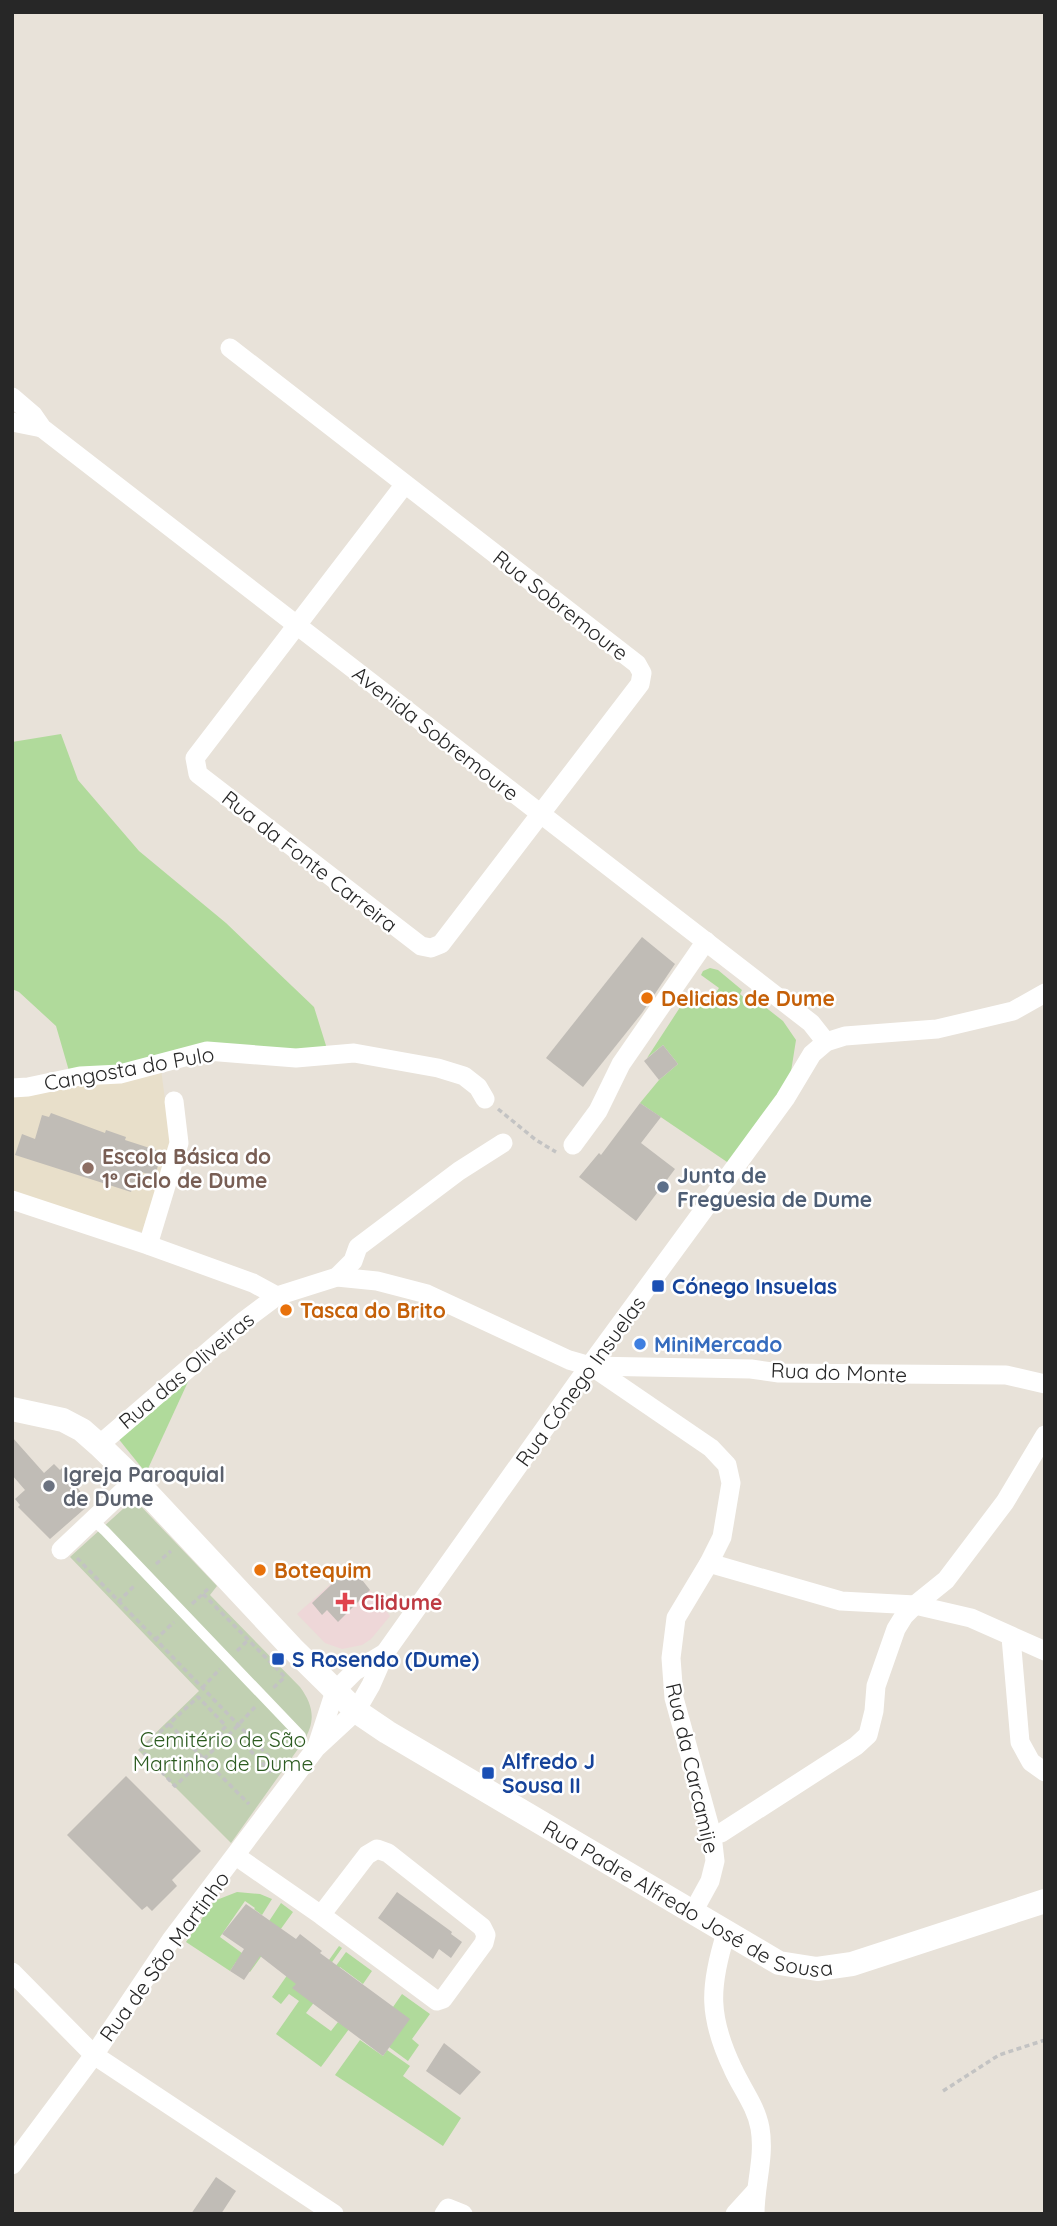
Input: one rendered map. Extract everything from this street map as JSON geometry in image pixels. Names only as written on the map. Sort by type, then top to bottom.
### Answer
[{"type":"street","name":"Rua Sobremoure","points":[[230,348],[637,664],[642,673],[640,684],[540,814]]},
{"type":"street","name":"Avenida Sobremoure","points":[[12,397],[33,415],[42,428],[811,1023],[826,1042]]},
{"type":"street","name":"Avenida Sobremoure","points":[[12,422],[42,428]]},
{"type":"street","points":[[296,625],[405,484]]},
{"type":"street","name":"Rua da Fonte Carreira","points":[[296,625],[195,758],[198,774],[389,922],[421,946],[431,948],[441,944],[540,814]]},
{"type":"street","points":[[573,1144],[598,1111],[621,1065],[706,941]]},
{"type":"street","points":[[826,1042],[845,1036],[937,1029],[1013,1011],[1045,993]]},
{"type":"street","name":"Rua Cónego Insuelas","points":[[356,1711],[385,1653],[785,1099],[812,1054],[826,1042]]},
{"type":"street","name":"Cangosta do Pulo","points":[[12,1088],[80,1076],[120,1073],[207,1051],[296,1058],[354,1053],[438,1068],[464,1076],[478,1087],[485,1099]]},
{"type":"street","points":[[148,1245],[179,1143],[174,1101]]},
{"type":"street","points":[[337,1277],[353,1261],[358,1247],[459,1171],[503,1143]]},
{"type":"street","points":[[12,1200],[253,1283],[277,1296]]},
{"type":"street","name":"Rua das Oliveiras","points":[[99,1445],[244,1320],[277,1296],[337,1277],[377,1281],[427,1294],[569,1360],[590,1366]]},
{"type":"street","name":"Rua do Monte","points":[[590,1366],[751,1369],[779,1373],[1006,1375],[1045,1384]]},
{"type":"street","name":"Rua da Carcamije","points":[[590,1366],[711,1448],[727,1465],[731,1483],[722,1537],[676,1618],[671,1658],[674,1698],[712,1835],[715,1861],[710,1881],[693,1912]]},
{"type":"street","name":"Rua Padre Alfredo José de Sousa","points":[[12,1409],[63,1420],[82,1430],[135,1480],[292,1648],[356,1711],[387,1732],[779,1963],[817,1969],[852,1964],[1045,1901]]},
{"type":"street","points":[[712,1835],[721,1833],[856,1746],[868,1735],[879,1676],[896,1629],[915,1605],[946,1580],[1005,1502],[1045,1435]]},
{"type":"street","points":[[61,1550],[135,1480]]},
{"type":"street","points":[[709,1563],[841,1601],[915,1605],[971,1618],[1045,1651]]},
{"type":"street","points":[[1011,1637],[1020,1742],[1031,1762],[1045,1772]]},
{"type":"street","name":"Rua Cónego Insuelas","points":[[335,1691],[355,1671],[385,1653]]},
{"type":"street","name":"Rua de São Martinho","points":[[12,2165],[93,2055],[171,1940],[236,1856],[309,1742],[335,1691]]},
{"type":"street","name":"Rua de São Martinho","points":[[309,1742],[356,1711]]},
{"type":"street","points":[[236,1856],[437,2001],[443,1999],[484,1943],[486,1935],[482,1927],[388,1853],[377,1849],[367,1855],[321,1915]]},
{"type":"street","points":[[726,1933],[712,1997],[716,2027],[760,2126],[763,2157],[755,2192],[755,2214]]},
{"type":"street","points":[[12,1972],[93,2055],[334,2214]]},
{"type":"street","points":[[735,2214],[755,2192]]},
{"type":"street","points":[[444,2214],[448,2208],[463,2214]]},
{"type":"lane","points":[[93,1520],[309,1742]]},
{"type":"path","points":[[485,1099],[553,1152],[564,1151],[573,1144]]},
{"type":"path","points":[[203,1594],[285,1677]]},
{"type":"path","points":[[237,1726],[226,1738],[175,1786],[141,1750],[198,1697],[226,1726],[220,1732],[226,1738],[231,1744],[238,1738],[274,1775]]},
{"type":"path","points":[[170,1724],[253,1807]]},
{"type":"path","points":[[943,2091],[999,2055],[1045,2039]]},
{"type":"shaded area","name":"Escola Básica do 1º Ciclo de Dume","points":[[161,1069],[171,1145],[142,1232],[12,1192],[12,1093]]},
{"type":"shaded area","name":"Clidume","points":[[351,1566],[390,1616],[371,1639],[362,1645],[342,1649],[325,1643],[297,1614]]},
{"type":"green space","points":[[61,734],[78,780],[139,851],[226,923],[314,1007],[328,1052],[228,1048],[119,1067],[69,1071],[56,1026],[19,992],[12,989],[12,742]]},
{"type":"green space","points":[[710,968],[718,970],[742,990],[740,994],[751,1004],[755,999],[783,1021],[796,1040],[790,1078],[730,1164],[640,1103],[659,1080],[678,1064],[663,1045],[647,1058],[688,995],[706,1008],[719,988],[701,975]]},
{"type":"green space","points":[[198,1360],[146,1473],[113,1432]]},
{"type":"green space","name":"Cemitério de São Martinho de Dume","points":[[134,1499],[217,1586],[210,1595],[300,1687],[311,1707],[310,1728],[303,1742],[231,1843],[138,1750],[199,1691],[70,1557]]},
{"type":"green space","points":[[237,1892],[260,1894],[272,1899],[262,1915],[245,1901],[220,1937],[246,1956],[281,1903],[293,1912],[250,1972],[236,1962],[230,1971],[186,1942],[214,1901]]},
{"type":"green space","points":[[339,1946],[342,1948],[318,1982],[325,1988],[306,2013],[331,2031],[338,2022],[349,2029],[321,2067],[276,2034],[299,2001],[289,1994],[281,2004],[272,1997],[288,1974],[309,1988]]},
{"type":"green space","points":[[346,1952],[372,1971],[363,1984],[340,1967],[328,1983],[325,1981]]},
{"type":"green space","points":[[402,1994],[430,2014],[412,2039],[419,2045],[408,2061],[389,2047],[393,2007]]},
{"type":"green space","points":[[360,2040],[383,2056],[387,2050],[410,2066],[403,2076],[461,2118],[443,2146],[335,2075]]},
{"type":"building","points":[[642,937],[675,964],[642,1013],[583,1087],[546,1058]]},
{"type":"building","points":[[663,1045],[678,1064],[659,1080],[644,1061]]},
{"type":"building","points":[[640,1103],[661,1117],[641,1143],[675,1169],[636,1221],[579,1177],[599,1153],[601,1155]]},
{"type":"building","points":[[51,1113],[105,1133],[106,1130],[126,1137],[125,1140],[162,1152],[155,1176],[138,1171],[131,1192],[15,1155],[22,1134],[35,1139],[42,1115],[49,1117]]},
{"type":"building","name":"Igreja Paroquial de Dume","points":[[12,1437],[44,1473],[54,1464],[60,1470],[62,1468],[90,1504],[50,1539],[18,1507],[20,1505],[15,1499],[25,1490],[12,1475]]},
{"type":"building","points":[[351,1566],[370,1590],[338,1622],[327,1610],[322,1615],[312,1603]]},
{"type":"building","points":[[126,1776],[201,1851],[172,1880],[177,1886],[152,1911],[147,1906],[142,1910],[67,1835]]},
{"type":"building","points":[[397,1892],[462,1942],[451,1958],[439,1949],[433,1959],[378,1918]]},
{"type":"building","points":[[246,1904],[296,1939],[300,1934],[322,1951],[320,1953],[410,2019],[383,2056],[292,1988],[296,1984],[260,1956],[244,1980],[230,1971],[244,1949],[222,1934]]},
{"type":"building","points":[[444,2043],[481,2072],[460,2095],[426,2071]]},
{"type":"building","points":[[216,2177],[236,2191],[221,2214],[191,2214]]},
{"type":"place","name":"Delicias de Dume","points":[[647,998]]},
{"type":"place","name":"Escola Básica do 1º Ciclo de Dume","points":[[88,1168]]},
{"type":"place","name":"Junta de Freguesia de Dume","points":[[663,1187]]},
{"type":"place","name":"Cónego Insuelas","points":[[658,1286]]},
{"type":"place","name":"Tasca do Brito","points":[[286,1310]]},
{"type":"place","name":"MiniMercado","points":[[640,1344]]},
{"type":"place","name":"Igreja Paroquial de Dume","points":[[49,1486]]},
{"type":"place","name":"Botequim","points":[[260,1570]]},
{"type":"place","name":"Clidume","points":[[345,1602]]},
{"type":"place","name":"S Rosendo (Dume)","points":[[278,1659]]},
{"type":"place","name":"Alfredo J Sousa II","points":[[488,1773]]}]
